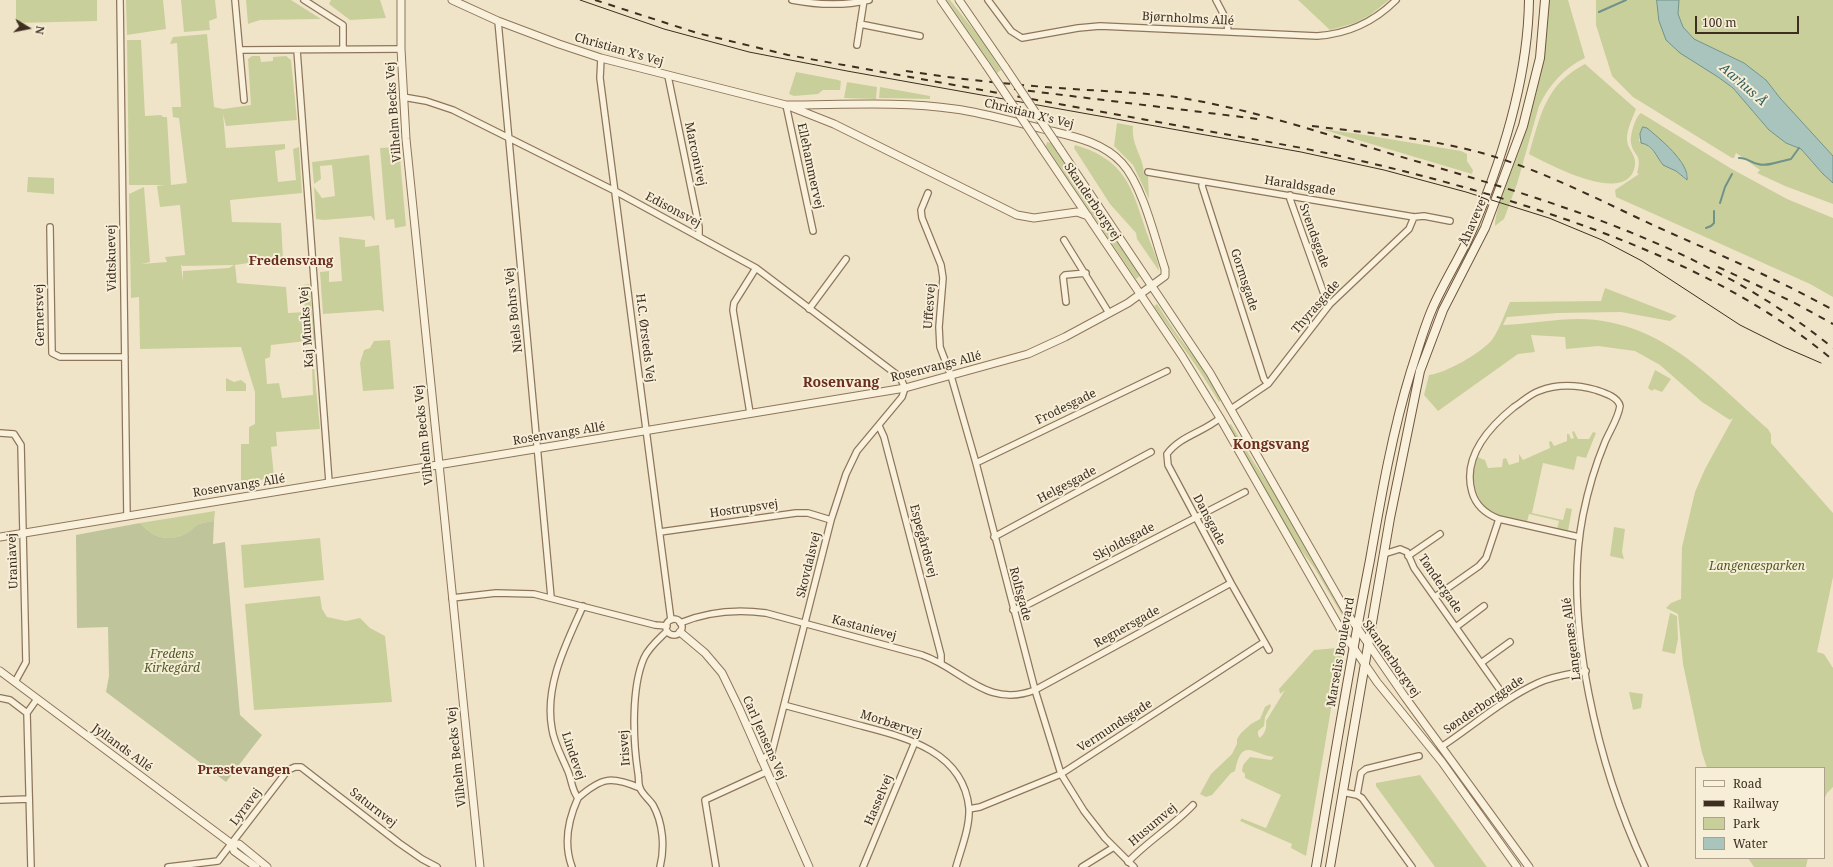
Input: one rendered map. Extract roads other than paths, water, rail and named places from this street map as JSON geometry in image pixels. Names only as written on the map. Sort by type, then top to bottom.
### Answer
[{"type":"main road","name":"Åhavevej","points":[[1392,442],[1410,373],[1430,314],[1466,243],[1492,179],[1516,101],[1525,55],[1529,0]]},
{"type":"main road","points":[[1525,55],[1534,0]]},
{"type":"main road","name":"Åhavevej","points":[[1404,445],[1420,371],[1435,330],[1443,310],[1486,228],[1523,126],[1540,58],[1544,0]]},
{"type":"main road","name":"Marselis Boulevard","points":[[1316,867],[1353,648],[1392,442]]},
{"type":"main road","name":"Marselis Boulevard","points":[[1330,867],[1364,664],[1404,445]]},
{"type":"street","name":"Vidtskuevej","points":[[120,0],[127,516]]},
{"type":"street","points":[[235,0],[244,100]]},
{"type":"street","points":[[304,0],[343,25],[343,48]]},
{"type":"street","name":"Vilhelm Becks Vej","points":[[401,0],[403,97],[413,216],[480,867]]},
{"type":"street","name":"Christian X's Vej","points":[[452,0],[498,21],[559,44],[602,58],[786,105],[834,124],[1017,215],[1034,218],[1078,212],[1088,216]]},
{"type":"street","points":[[792,0],[831,4],[865,0],[857,45]]},
{"type":"street","name":"Skanderborgvej","points":[[941,0],[1182,356],[1220,418],[1337,624],[1377,682],[1442,762],[1517,867]]},
{"type":"street","name":"Skanderborgvej","points":[[959,0],[1153,286],[1210,373],[1340,603],[1357,629],[1529,867]]},
{"type":"street","name":"Bjørnholms Allé","points":[[988,0],[1011,31],[1016,36],[1022,38],[1078,28],[1100,26],[1317,36],[1332,35],[1354,29],[1366,23],[1396,0]]},
{"type":"street","points":[[1216,0],[1227,21],[1228,32]]},
{"type":"street","name":"Niels Bohrs Vej","points":[[498,21],[551,597]]},
{"type":"street","points":[[860,24],[920,36]]},
{"type":"street","points":[[240,50],[343,48],[401,49]]},
{"type":"street","name":"Kaj Munks Vej","points":[[297,50],[329,482]]},
{"type":"street","name":"H.C. Ørsteds Vej","points":[[602,58],[600,78],[671,620]]},
{"type":"street","name":"Marconivej","points":[[668,76],[699,228],[699,237]]},
{"type":"street","name":"Edisonsvej","points":[[403,97],[416,98],[438,104],[615,191],[756,268],[900,377],[905,388]]},
{"type":"street","name":"Christian X's Vej","points":[[786,105],[908,105],[954,109],[1074,136],[1095,144],[1110,153],[1123,164],[1133,180],[1141,198],[1165,269],[1163,278],[1141,294]]},
{"type":"street","name":"Ellehammervej","points":[[786,105],[813,231]]},
{"type":"street","name":"Haraldsgade","points":[[1148,172],[1414,217],[1424,216],[1450,221]]},
{"type":"street","name":"Gormsgade","points":[[1203,182],[1202,186],[1264,379],[1268,384]]},
{"type":"street","name":"Uffesvej","points":[[928,193],[921,210],[922,218],[943,273],[944,289],[939,338],[940,347],[950,376]]},
{"type":"street","name":"Svendsgade","points":[[1290,196],[1325,297],[1330,304]]},
{"type":"street","name":"Thyrasgade","points":[[1231,409],[1268,384],[1330,304],[1409,229],[1414,217]]},
{"type":"street","name":"Gernersvej","points":[[50,226],[52,353],[60,358],[125,357]]},
{"type":"street","points":[[1064,240],[1086,273],[1109,313]]},
{"type":"street","points":[[809,309],[846,259]]},
{"type":"street","points":[[750,413],[733,310],[734,303],[756,268]]},
{"type":"street","points":[[1066,302],[1063,277],[1065,274],[1086,273]]},
{"type":"street","name":"Rosenvangs Allé","points":[[0,537],[329,482],[646,432],[750,413],[905,388],[1028,354],[1065,337],[1141,294]]},
{"type":"street","name":"Frodesgade","points":[[976,463],[1166,371]]},
{"type":"street","name":"Rolfsgade","points":[[950,376],[976,463],[1035,690],[1061,774],[1084,811],[1114,847],[1134,867]]},
{"type":"street","name":"Langenæs Allé","points":[[1499,519],[1488,514],[1479,507],[1473,495],[1469,473],[1472,459],[1477,447],[1497,422],[1529,397],[1539,391],[1556,386],[1570,386],[1598,391],[1616,399],[1620,406],[1596,466],[1589,489],[1579,537],[1576,579],[1579,623],[1586,671],[1604,753],[1619,802],[1645,867]]},
{"type":"street","name":"Skovdalsvej","points":[[761,760],[772,752],[832,520],[851,461],[857,451],[899,403],[905,388]]},
{"type":"street","points":[[1220,418],[1231,409]]},
{"type":"street","name":"Dansgade","points":[[1220,418],[1213,425],[1176,445],[1168,454],[1168,465],[1231,583],[1269,650]]},
{"type":"street","name":"Espegårdsvej","points":[[879,426],[884,437],[941,655],[941,663]]},
{"type":"street","name":"Uraniavej","points":[[0,433],[10,433],[17,438],[21,445],[26,662],[16,682]]},
{"type":"street","name":"Helgesgade","points":[[994,537],[1151,452]]},
{"type":"street","name":"Skjoldsgade","points":[[1013,610],[1023,607],[1245,492]]},
{"type":"street","name":"Hostrupsvej","points":[[660,532],[796,513],[808,513],[832,520]]},
{"type":"street","points":[[1435,597],[1483,562],[1490,549],[1499,519],[1579,537]]},
{"type":"street","points":[[1408,556],[1440,534]]},
{"type":"street","name":"Tøndergade","points":[[1384,554],[1400,549],[1407,552],[1414,568],[1507,700]]},
{"type":"street","name":"Regnersgade","points":[[1035,690],[1231,583]]},
{"type":"street","points":[[452,598],[515,592],[551,597],[667,628],[673,634],[680,632],[682,628],[680,623],[676,620],[671,620],[667,628]]},
{"type":"street","name":"Lindevej","points":[[572,867],[567,845],[568,828],[571,813],[578,798],[573,791],[572,781],[552,730],[550,707],[558,667],[583,606]]},
{"type":"street","name":"Tøndergade","points":[[1456,627],[1484,606]]},
{"type":"street","name":"Kastanievej","points":[[680,623],[697,616],[738,610],[766,613],[922,655],[941,663],[969,683],[997,694],[1021,695],[1035,690]]},
{"type":"street","name":"Irisvej","points":[[640,788],[634,733],[639,677],[649,649],[667,628]]},
{"type":"street","name":"Carl Jensens Vej","points":[[680,632],[706,653],[722,673],[739,708],[808,867]]},
{"type":"street","name":"Vermundsgade","points":[[969,809],[980,807],[1061,774],[1264,642]]},
{"type":"street","points":[[1481,663],[1510,642]]},
{"type":"street","name":"Jyllands Allé","points":[[0,671],[232,844],[239,844],[267,867]]},
{"type":"street","name":"Sønderborggade","points":[[1441,747],[1507,700],[1538,683],[1562,675],[1586,671]]},
{"type":"street","points":[[0,698],[10,700],[27,714]]},
{"type":"street","points":[[31,867],[27,714],[37,699]]},
{"type":"street","name":"Morbærvej","points":[[784,705],[896,735],[915,742],[941,756],[956,773],[963,784],[969,809],[966,834],[956,867]]},
{"type":"street","name":"Hasselvej","points":[[863,867],[915,742]]},
{"type":"street","points":[[1357,794],[1362,773],[1366,769],[1419,756]]},
{"type":"street","name":"Lyravej","points":[[215,865],[288,770],[295,767]]},
{"type":"street","name":"Saturnvej","points":[[295,767],[302,767],[399,843],[422,859],[438,867]]},
{"type":"street","points":[[716,867],[705,800],[766,772]]},
{"type":"street","points":[[578,798],[597,783],[606,780],[622,781],[640,788],[653,805],[658,818],[663,844],[660,867]]},
{"type":"street","points":[[1342,792],[1357,794],[1362,798],[1412,867]]},
{"type":"street","points":[[0,800],[30,800]]},
{"type":"street","name":"Husumvej","points":[[1128,862],[1138,852],[1177,821],[1193,805]]},
{"type":"street","name":"Jyllands Allé","points":[[232,844],[234,851],[256,867]]},
{"type":"street","points":[[1082,867],[1114,847]]},
{"type":"street","points":[[168,867],[215,865]]},
{"type":"water","name":"Aarhus Å","points":[[1657,0],[1679,0],[1678,14],[1683,27],[1694,39],[1744,63],[1766,80],[1780,98],[1833,156],[1833,183],[1801,149],[1786,143],[1769,130],[1733,88],[1680,53],[1666,40],[1659,21]]},
{"type":"water","points":[[1643,127],[1647,128],[1673,151],[1684,166],[1687,173],[1687,180],[1676,171],[1663,165],[1649,146],[1641,143],[1640,134]]},
{"type":"waterway","points":[[1599,12],[1626,0]]},
{"type":"waterway","points":[[1739,158],[1744,158],[1762,165],[1770,164],[1791,159],[1799,148]]},
{"type":"waterway","points":[[1720,203],[1725,187],[1732,174]]},
{"type":"waterway","points":[[1706,228],[1714,223],[1714,211]]},
{"type":"tram line","points":[[580,0],[664,29],[749,52],[847,71],[1301,152],[1384,170],[1466,192],[1549,218],[1602,240],[1642,261],[1740,325],[1784,347],[1821,363]]},
{"type":"railway","points":[[595,0],[697,33],[788,55],[1302,148],[1367,162],[1464,187],[1527,206],[1596,230],[1632,244],[1703,276],[1770,314],[1833,360]]},
{"type":"railway","points":[[906,71],[1001,83],[1176,97],[1232,108],[1313,130],[1510,190],[1568,209],[1624,230],[1679,254],[1733,281],[1784,312],[1833,348]]},
{"type":"railway","points":[[1014,89],[1258,119]]},
{"type":"railway","points":[[1312,126],[1398,136],[1440,143],[1504,160],[1570,186],[1767,276],[1833,310]]},
{"type":"railway","points":[[1718,267],[1793,302],[1833,324]]},
{"type":"district","name":"Fredensvang","points":[[291,261]]},
{"type":"district","name":"Rosenvang","points":[[841,383]]},
{"type":"district","name":"Kongsvang","points":[[1271,445]]},
{"type":"district","name":"Præstevangen","points":[[244,770]]},
{"type":"park label","name":"Langenæsparken","points":[[1757,567]]},
{"type":"park label","name":"Fredens Kirkegård","points":[[172,662]]}]
